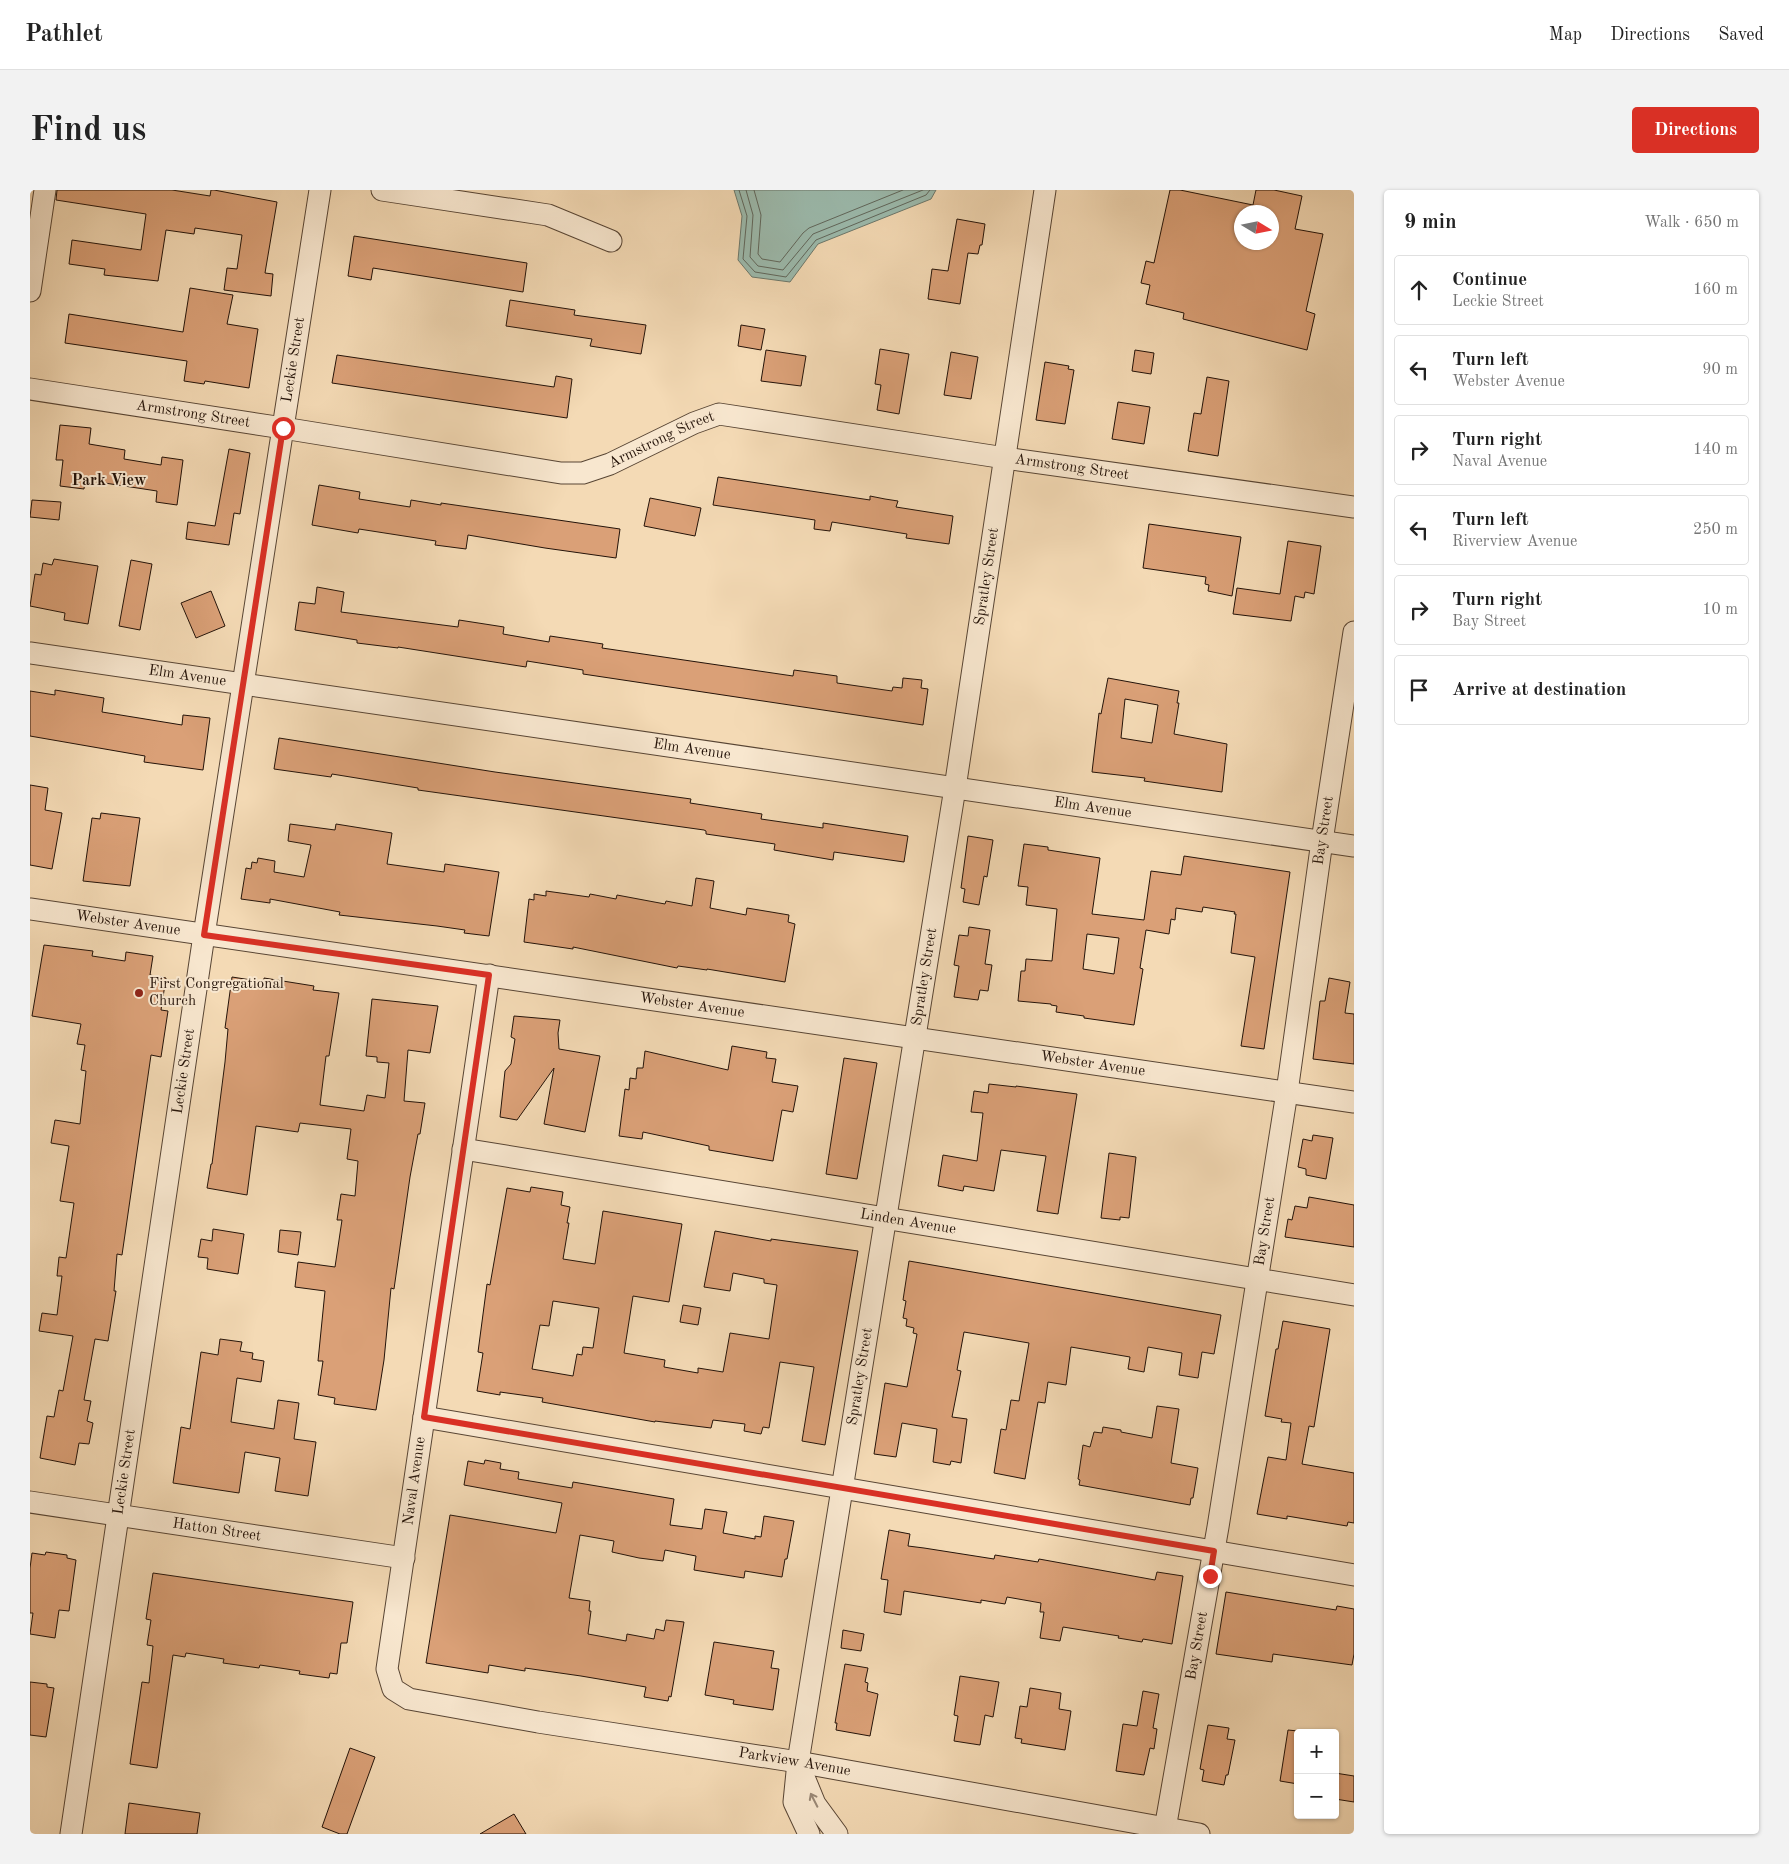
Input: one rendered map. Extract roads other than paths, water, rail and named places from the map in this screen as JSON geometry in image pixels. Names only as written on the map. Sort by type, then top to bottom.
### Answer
[{"type":"street","points":[[30,291],[45,190]]},
{"type":"street","name":"Leckie Street","points":[[71,1834],[204,935],[320,190]]},
{"type":"street","points":[[382,190],[548,215],[611,241]]},
{"type":"street","name":"Spratley Street","points":[[809,1834],[794,1802],[798,1762],[955,788],[1045,190]]},
{"type":"street","name":"Armstrong Street","points":[[30,389],[561,473],[584,473],[610,464],[694,423],[719,414],[1005,458],[1354,507]]},
{"type":"street","name":"Bay Street","points":[[1165,1828],[1214,1551],[1287,1092],[1322,841],[1354,632]]},
{"type":"street","name":"Elm Avenue","points":[[30,653],[1354,846]]},
{"type":"street","name":"Webster Avenue","points":[[30,909],[1354,1102]]},
{"type":"street","name":"Naval Avenue","points":[[393,1689],[387,1669],[489,975]]},
{"type":"street","name":"Linden Avenue","points":[[463,1149],[1354,1295]]},
{"type":"street","points":[[424,1417],[1354,1575]]},
{"type":"street","name":"Hatton Street","points":[[30,1502],[404,1558]]},
{"type":"street","name":"Parkview Avenue","points":[[393,1689],[409,1699],[538,1722],[798,1762],[1199,1834]]},
{"type":"street","points":[[798,1762],[816,1804],[837,1834]]},
{"type":"water","points":[[734,190],[936,190],[931,199],[818,244],[790,282],[752,277],[738,260],[742,216]]},
{"type":"place","name":"First Congregational Church","points":[[139,993]]},
{"type":"district","name":"Park View","points":[[109,481]]}]
